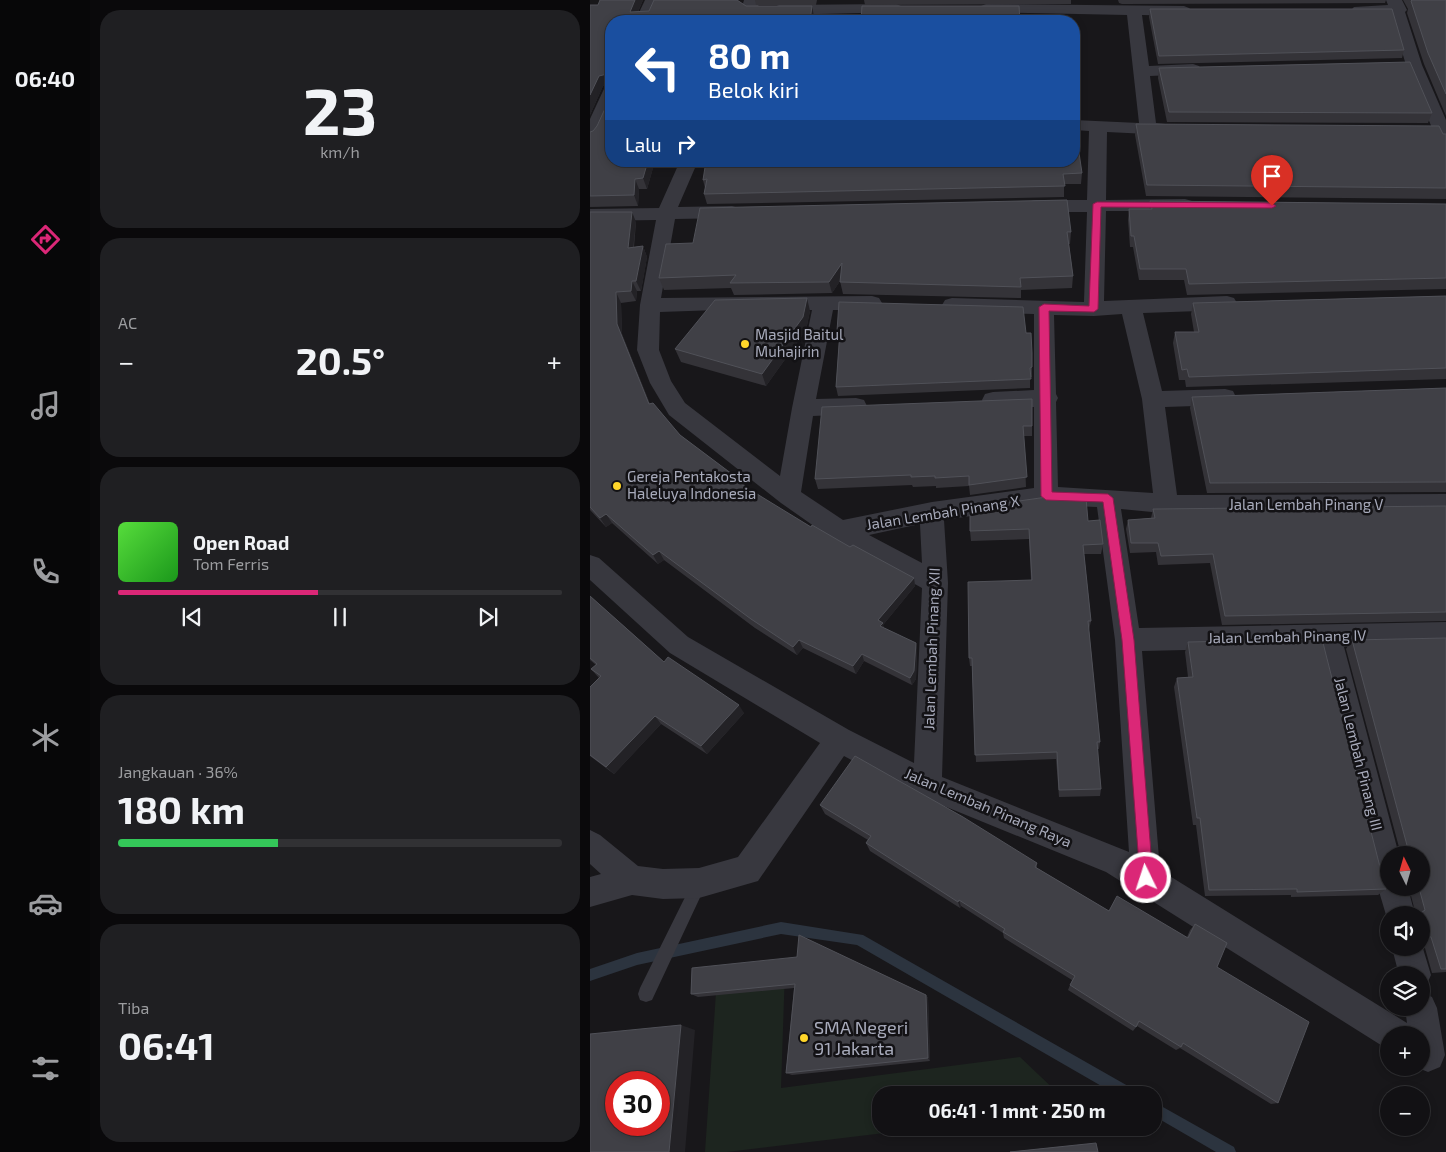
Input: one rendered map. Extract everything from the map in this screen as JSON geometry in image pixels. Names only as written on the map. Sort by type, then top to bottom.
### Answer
[{"type":"street","points":[[646,15],[653,0]]},
{"type":"street","points":[[968,9],[1037,15],[1092,5],[1134,11],[1196,11]]},
{"type":"street","points":[[1341,10],[1396,5],[1414,65],[1444,135]]},
{"type":"street","points":[[749,10],[908,9]]},
{"type":"street","points":[[1134,11],[1143,70],[1148,129]]},
{"type":"street","points":[[1394,65],[1414,65]]},
{"type":"street","points":[[1143,70],[1211,69]]},
{"type":"street","points":[[605,105],[590,136],[605,136]]},
{"type":"street","points":[[1080,126],[1184,129]]},
{"type":"street","points":[[1094,309],[1098,127]]},
{"type":"street","points":[[1422,130],[1444,135]]},
{"type":"street","points":[[686,167],[666,214],[650,305],[648,350],[661,383],[677,408],[789,496],[840,531],[935,583]]},
{"type":"street","points":[[1019,206],[1097,204],[1207,205]]},
{"type":"street","points":[[590,215],[754,212]]},
{"type":"street","points":[[650,305],[824,302],[892,304]]},
{"type":"street","points":[[789,496],[803,408],[824,302]]},
{"type":"street","points":[[931,305],[1094,309],[1247,303]]},
{"type":"street","points":[[1044,307],[1047,398],[1046,496]]},
{"type":"street","points":[[1131,307],[1153,400],[1166,503]]},
{"type":"street","points":[[1153,400],[1247,396]]},
{"type":"street","points":[[968,401],[1047,398]]},
{"type":"street","points":[[803,408],[881,405]]},
{"type":"street","name":"Jalan Lembah Pinang X","points":[[840,531],[932,512],[1046,496],[1108,498]]},
{"type":"street","points":[[1108,498],[1128,640],[1146,878]]},
{"type":"street","name":"Jalan Lembah Pinang V","points":[[1108,498],[1183,505],[1446,504]]},
{"type":"street","name":"Jalan Lembah Pinang XII","points":[[927,785],[935,583],[932,512]]},
{"type":"street","name":"Jalan Lembah Pinang Raya","points":[[590,566],[679,645],[839,739],[927,785],[1116,861],[1382,1026]]},
{"type":"street","name":"Jalan Lembah Pinang IV","points":[[1128,640],[1446,634]]},
{"type":"street","name":"Jalan Lembah Pinang III","points":[[1328,636],[1382,846]]},
{"type":"street","points":[[590,892],[632,880],[664,884],[699,883],[747,870],[839,739]]},
{"type":"street","points":[[590,845],[632,880]]},
{"type":"street","points":[[1423,1016],[1432,1057]]},
{"type":"lane","points":[[646,994],[699,883]]},
{"type":"shaded area","points":[[785,970],[781,1088],[1020,1057],[1051,1086],[872,1086],[872,1135],[727,1152],[705,1152],[717,978]]},
{"type":"building","points":[[600,0],[635,0],[630,12],[649,11],[654,0],[737,0],[746,6],[812,6],[811,15],[605,15],[605,74],[599,76],[590,95],[590,5],[598,5]]},
{"type":"building","points":[[1412,0],[1446,0],[1446,94],[1428,53]]},
{"type":"building","points":[[862,6],[1019,6],[1020,15],[861,15]]},
{"type":"building","points":[[1150,9],[1392,9],[1404,50],[1159,56]]},
{"type":"building","points":[[1410,62],[1432,113],[1169,112],[1159,68]]},
{"type":"building","points":[[605,109],[605,167],[646,167],[643,178],[635,179],[634,195],[590,196],[590,132],[597,126]]},
{"type":"building","points":[[1136,124],[1439,126],[1443,134],[1446,134],[1446,188],[1147,185]]},
{"type":"building","points":[[1080,160],[1082,173],[1063,174],[1065,186],[704,194],[707,179],[703,180],[705,167],[1080,167]]},
{"type":"building","points":[[1067,200],[1071,232],[1067,232],[1073,276],[1020,278],[1021,287],[840,282],[842,263],[829,282],[730,283],[736,275],[659,278],[666,244],[693,243],[700,208]]},
{"type":"building","points":[[1150,201],[1446,204],[1446,278],[1189,284],[1186,269],[1140,269],[1134,236],[1131,236],[1129,209],[1152,209]]},
{"type":"building","points":[[590,212],[632,212],[628,248],[643,246],[636,281],[632,281],[631,291],[616,292],[617,324],[649,404],[653,403],[680,435],[744,483],[739,483],[811,527],[812,525],[850,547],[853,545],[914,578],[878,620],[883,623],[880,626],[916,643],[914,671],[910,678],[862,654],[853,666],[799,640],[793,647],[751,619],[659,551],[653,555],[606,514],[600,518],[590,507]]},
{"type":"building","points":[[1446,296],[1446,368],[1189,377],[1187,369],[1182,370],[1175,332],[1199,332],[1193,303]]},
{"type":"building","name":"Masjid Baitul Muhajirin","points":[[807,298],[803,317],[762,374],[675,349],[715,300]]},
{"type":"building","points":[[839,302],[1023,307],[1026,333],[1031,333],[1031,379],[836,387],[840,331],[837,331]]},
{"type":"building","points":[[1446,388],[1446,482],[1210,483],[1192,397]]},
{"type":"building","points":[[1032,399],[1032,426],[1023,426],[1027,477],[969,485],[969,476],[935,478],[935,476],[911,477],[911,475],[815,479],[822,407]]},
{"type":"building","points":[[1047,497],[1086,498],[1088,521],[1100,520],[1103,544],[1083,545],[1091,621],[1088,621],[1100,742],[1097,742],[1101,789],[1059,790],[1057,752],[975,755],[972,658],[969,658],[968,582],[1032,580],[1029,529],[970,531],[970,508]]},
{"type":"building","points":[[1446,506],[1446,612],[1225,616],[1213,554],[1161,556],[1158,543],[1131,543],[1128,520],[1155,518],[1153,509]]},
{"type":"building","points":[[590,596],[664,662],[668,657],[739,705],[701,746],[655,716],[606,767],[590,755],[590,687],[601,676],[591,669],[597,664],[590,658]]},
{"type":"building","points":[[1446,638],[1446,969],[1441,969],[1430,937],[1430,906],[1424,906],[1421,896],[1430,896],[1430,846],[1407,846],[1352,640]]},
{"type":"building","points":[[1322,639],[1380,867],[1380,889],[1297,892],[1297,889],[1209,890],[1200,818],[1197,818],[1177,678],[1193,677],[1188,642]]},
{"type":"building","points":[[855,756],[963,817],[1037,863],[1035,867],[1109,911],[1117,896],[1188,938],[1195,924],[1227,943],[1217,967],[1309,1022],[1278,1103],[1183,1043],[1181,1047],[1139,1021],[1136,1027],[1070,985],[1075,976],[1003,932],[1005,929],[959,900],[958,902],[866,843],[871,836],[820,805]]},
{"type":"building","points":[[799,935],[926,995],[928,1058],[786,1073],[795,984],[691,994],[692,968],[797,957]]},
{"type":"building","points":[[681,1025],[669,1152],[590,1152],[590,1034]]},
{"type":"building","points":[[1096,1143],[1098,1152],[1010,1152]]},
{"type":"waterway","points":[[590,975],[637,959],[781,928],[859,939],[1114,1086]]},
{"type":"waterway","points":[[1162,1114],[1229,1152]]},
{"type":"place","name":"Masjid Baitul Muhajirin","points":[[745,344]]},
{"type":"place","name":"Gereja Pentakosta Haleluya Indonesia","points":[[617,486]]},
{"type":"place","name":"SMA Negeri 91 Jakarta","points":[[804,1038]]},
{"type":"route","points":[[1146,878],[1128,640],[1108,498],[1046,496],[1047,398],[1044,307],[1094,309],[1097,204],[1272,206]]}]
